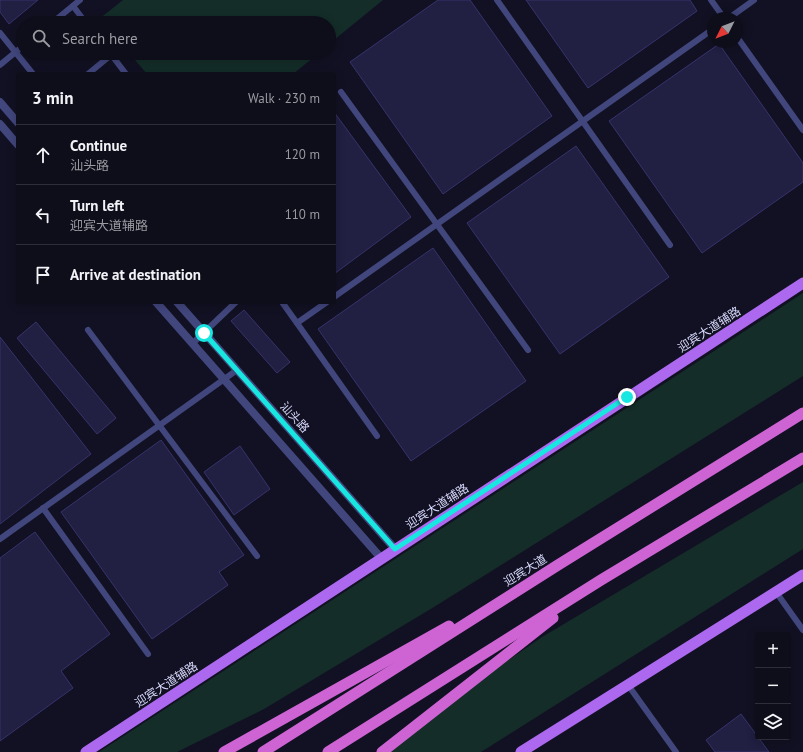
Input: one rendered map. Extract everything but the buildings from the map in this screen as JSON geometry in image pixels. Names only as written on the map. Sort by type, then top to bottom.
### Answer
[{"type":"highway","name":"迎宾大道","points":[[263,752],[558,565],[803,413]]},
{"type":"highway","points":[[328,752],[601,580],[803,458]]},
{"type":"highway","points":[[224,752],[558,565]]},
{"type":"highway","points":[[382,752],[601,580]]},
{"type":"main road","name":"迎宾大道辅路","points":[[86,752],[803,283]]},
{"type":"main road","points":[[521,752],[803,575]]},
{"type":"street","points":[[0,102],[16,121]]},
{"type":"street","points":[[0,124],[16,143]]},
{"type":"street","points":[[158,304],[381,558]]},
{"type":"street","name":"汕头路","points":[[179,304],[395,549]]},
{"type":"lane","points":[[61,16],[80,0]]},
{"type":"lane","points":[[497,0],[670,245]]},
{"type":"lane","points":[[711,0],[720,12]]},
{"type":"lane","points":[[737,12],[754,0]]},
{"type":"lane","points":[[73,6],[81,16]]},
{"type":"lane","points":[[0,33],[16,52],[0,65]]},
{"type":"lane","points":[[336,296],[707,33]]},
{"type":"lane","points":[[743,45],[803,130]]},
{"type":"lane","points":[[22,60],[31,72]]},
{"type":"lane","points":[[90,72],[103,60]]},
{"type":"lane","points":[[115,60],[124,72]]},
{"type":"lane","points":[[341,92],[528,350]]},
{"type":"lane","points":[[193,343],[234,304]]},
{"type":"lane","points":[[283,304],[377,436]]},
{"type":"lane","points":[[297,323],[324,304]]},
{"type":"lane","points":[[88,330],[257,556]]},
{"type":"lane","points":[[0,539],[237,370]]},
{"type":"lane","points":[[43,508],[148,654]]},
{"type":"lane","points":[[776,592],[803,630]]},
{"type":"lane","points":[[628,685],[676,752]]},
{"type":"green space","points":[[123,0],[383,0],[336,38],[336,16],[103,16]]},
{"type":"green space","points":[[135,60],[310,60],[295,72],[145,72]]},
{"type":"green space","points":[[803,293],[803,376],[434,607],[264,709],[177,752],[99,752]]},
{"type":"green space","points":[[803,482],[803,549],[481,752],[390,752],[481,679],[542,637]]},
{"type":"route","points":[[204,333],[395,549],[627,397]]}]
